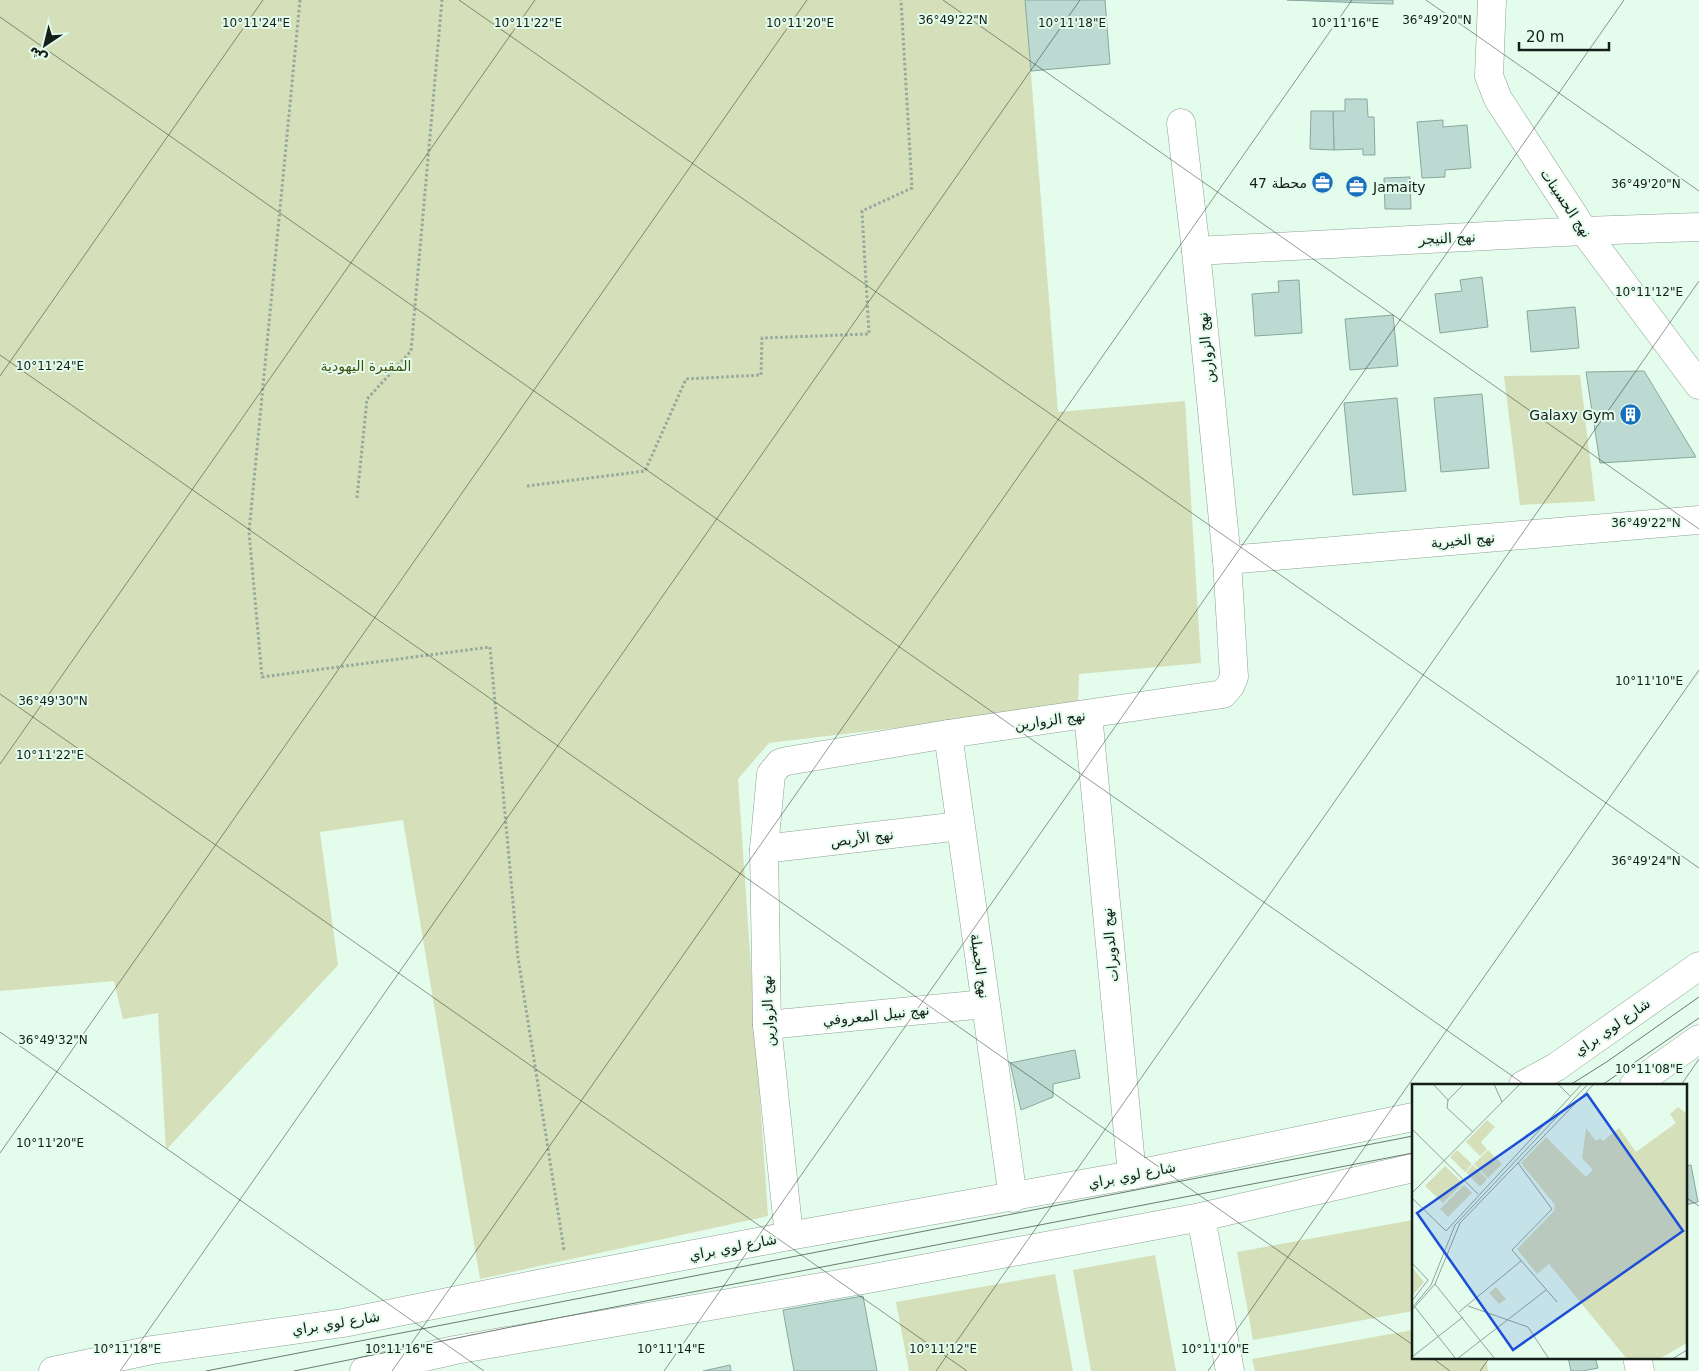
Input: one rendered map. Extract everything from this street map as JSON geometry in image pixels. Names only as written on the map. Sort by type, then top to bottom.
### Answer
[{"type":"street","name":"نهج الحسينات","points":[[1492,0],[1489,76],[1498,99],[1584,231],[1699,385]]},
{"type":"street","name":"نهج الزوارين","points":[[789,1236],[767,1026],[764,849],[771,774],[780,763],[948,734],[1223,694],[1230,686],[1234,677],[1227,560],[1196,251],[1180,123]]},
{"type":"street","name":"نهج النيجر","points":[[1196,251],[1699,227]]},
{"type":"street","name":"نهج الخيرية","points":[[1227,560],[1699,520]]},
{"type":"street","name":"نهج الدويرات","points":[[1088,714],[1132,1175]]},
{"type":"street","name":"نهج الجميلة","points":[[948,734],[1013,1198]]},
{"type":"street","name":"نهج الأربص","points":[[764,849],[960,826]]},
{"type":"street","name":"شارع لوي براي","points":[[1525,1084],[1556,1066],[1699,966]]},
{"type":"street","name":"نهج نبيل المعروفي","points":[[767,1026],[985,1004]]},
{"type":"street","points":[[1635,1084],[1699,1040]]},
{"type":"street","name":"شارع لوي براي","points":[[53,1371],[152,1350],[343,1324],[568,1278],[789,1236],[1013,1198],[1132,1175],[1412,1117]]},
{"type":"street","points":[[364,1371],[455,1350],[868,1279],[1201,1217],[1412,1168]]},
{"type":"street","points":[[1201,1217],[1230,1371]]},
{"type":"street","points":[[1638,1358],[1640,1371]]},
{"type":"path","points":[[300,0],[249,532],[262,677],[490,647],[518,958],[568,1278]]},
{"type":"path","points":[[357,498],[367,398],[410,351],[442,0]]},
{"type":"path","points":[[527,486],[645,471],[686,380],[761,375],[762,338],[868,334],[862,211],[912,188],[900,0]]},
{"type":"green space","name":"المقبرة اليهودية","points":[[0,0],[1025,0],[1058,412],[1185,401],[1201,663],[1079,674],[1078,706],[769,743],[738,779],[768,1216],[480,1279],[403,820],[320,832],[338,965],[166,1150],[158,1013],[123,1019],[114,981],[0,991]]},
{"type":"green space","points":[[1580,375],[1595,501],[1520,505],[1504,376]]},
{"type":"green space","points":[[1412,1220],[1412,1311],[1253,1340],[1237,1252]]},
{"type":"green space","points":[[1155,1255],[1176,1371],[1091,1371],[1073,1270]]},
{"type":"green space","points":[[1055,1274],[1073,1371],[909,1371],[896,1302]]},
{"type":"green space","points":[[1412,1330],[1412,1358],[1486,1358],[1488,1371],[1255,1371],[1252,1359]]},
{"type":"building","points":[[1025,0],[1105,0],[1110,64],[1031,71]]},
{"type":"building","points":[[1287,0],[1393,0],[1393,4]]},
{"type":"building","points":[[1345,99],[1367,99],[1368,117],[1374,117],[1375,155],[1363,155],[1363,149],[1334,150],[1333,111],[1345,111]]},
{"type":"building","points":[[1311,111],[1333,111],[1334,150],[1310,149]]},
{"type":"building","points":[[1443,120],[1443,127],[1467,125],[1471,168],[1445,170],[1445,177],[1422,178],[1417,122]]},
{"type":"building","points":[[1410,177],[1411,209],[1385,209],[1384,178]]},
{"type":"building","points":[[1482,277],[1488,327],[1440,333],[1435,294],[1462,291],[1460,280]]},
{"type":"building","points":[[1299,280],[1302,333],[1255,336],[1252,294],[1279,292],[1278,281]]},
{"type":"building","points":[[1575,307],[1579,348],[1531,352],[1527,311]]},
{"type":"building","points":[[1393,315],[1398,366],[1350,370],[1345,319]]},
{"type":"building","name":"Galaxy Gym","points":[[1644,371],[1696,457],[1600,463],[1586,372]]},
{"type":"building","points":[[1482,394],[1489,468],[1441,472],[1434,398]]},
{"type":"building","points":[[1397,398],[1406,491],[1353,495],[1344,403]]},
{"type":"building","points":[[1075,1050],[1080,1078],[1053,1084],[1053,1097],[1021,1110],[1010,1063]]},
{"type":"building","points":[[1691,1165],[1698,1202],[1686,1205],[1686,1166]]},
{"type":"building","points":[[863,1296],[877,1371],[794,1371],[783,1310]]},
{"type":"building","points":[[1568,1358],[1595,1358],[1598,1368],[1571,1371]]},
{"type":"building","points":[[730,1365],[731,1371],[703,1371]]},
{"type":"tram line","points":[[1572,1084],[1608,1061],[1699,997]]},
{"type":"tram line","points":[[1603,1084],[1699,1018]]},
{"type":"tram line","points":[[206,1371],[1412,1136]]},
{"type":"tram line","points":[[294,1371],[511,1327],[1412,1153]]},
{"type":"place","name":"محطة 47","points":[[1323,183]]},
{"type":"place","name":"Jamaity","points":[[1357,187]]},
{"type":"place","name":"Galaxy Gym","points":[[1631,415]]}]
